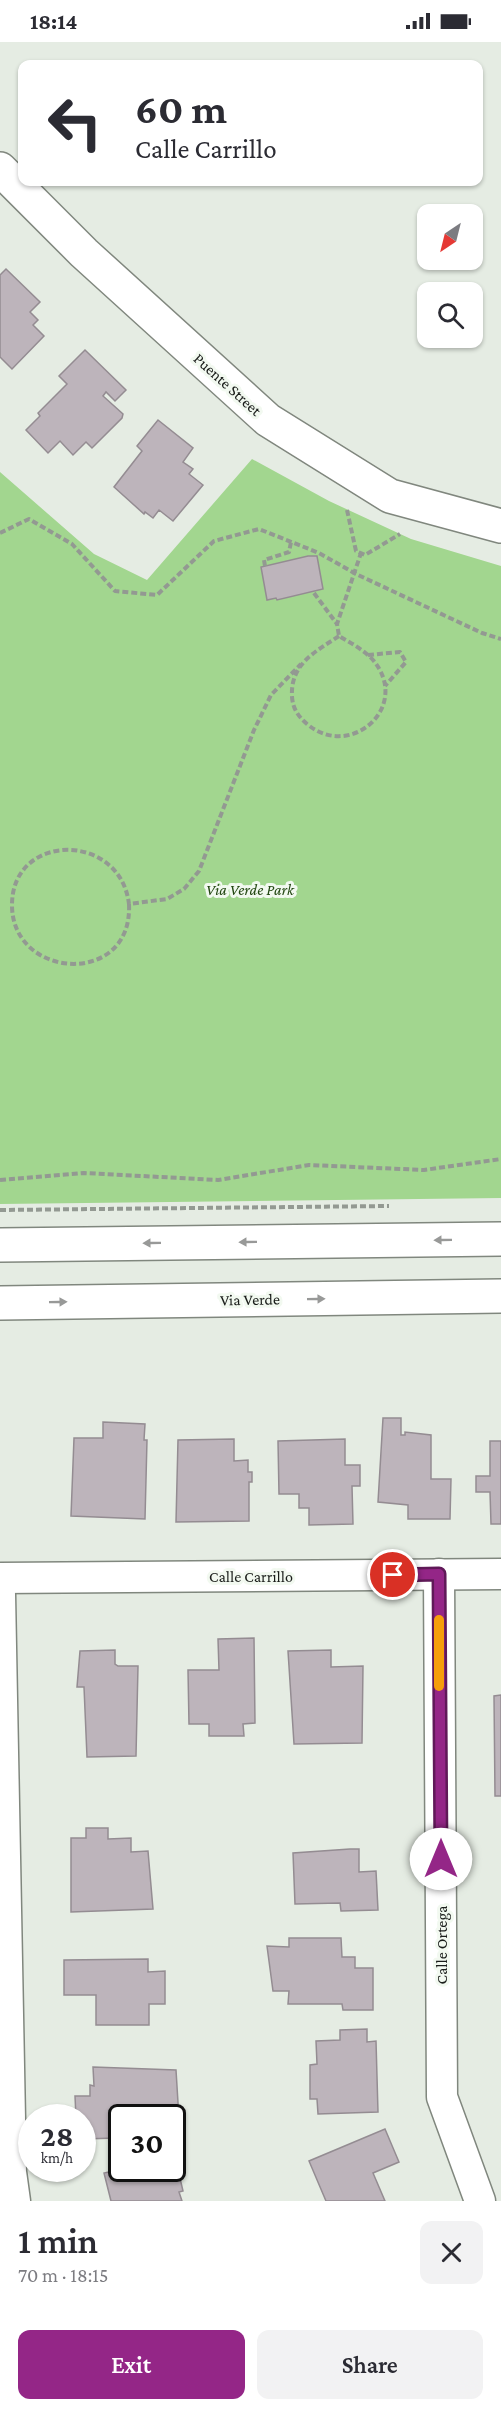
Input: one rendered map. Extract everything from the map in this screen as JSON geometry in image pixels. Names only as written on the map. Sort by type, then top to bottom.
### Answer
[{"type":"main road","name":"Puente Street","points":[[0,169],[84,254],[268,420],[390,496],[501,526]]},
{"type":"main road","points":[[0,1245],[501,1239]]},
{"type":"main road","name":"Via Verde","points":[[0,1303],[501,1296]]},
{"type":"street","name":"Calle Ortega","points":[[439,1574],[442,2097],[480,2201]]},
{"type":"street","name":"Calle Carrillo","points":[[0,1578],[501,1574]]},
{"type":"street","points":[[0,1594],[11,2160],[15,2201]]},
{"type":"path","points":[[347,510],[356,551],[365,555],[400,534]]},
{"type":"path","points":[[0,533],[29,519],[72,544],[115,591],[157,595],[214,541],[259,529],[319,553],[356,574],[482,633],[501,639]]},
{"type":"path","points":[[265,566],[264,560],[289,552],[291,542]]},
{"type":"path","points":[[337,624],[356,574],[361,553]]},
{"type":"path","points":[[301,664],[294,678],[292,705],[297,714],[322,734],[336,737],[367,728],[383,706],[387,693],[383,676],[367,655],[339,636],[337,624],[314,593]]},
{"type":"path","points":[[129,904],[167,899],[183,889],[199,871],[254,730],[271,695],[311,653],[339,636]]},
{"type":"path","points":[[367,655],[400,652],[406,662],[385,686]]},
{"type":"path","points":[[61,849],[85,852],[104,859],[119,877],[129,904],[128,923],[117,948],[94,962],[70,964],[40,956],[28,947],[14,920],[12,906],[13,892],[28,865],[50,851],[61,849]]},
{"type":"path","points":[[0,1180],[84,1173],[218,1180],[309,1165],[424,1170],[501,1160]]},
{"type":"path","points":[[0,1210],[399,1206]]},
{"type":"green space","name":"Via Verde Park","points":[[252,459],[329,501],[411,539],[501,566],[501,1198],[0,1204],[0,472],[94,554],[147,580]]},
{"type":"building","points":[[6,269],[40,302],[30,312],[38,320],[33,325],[44,336],[12,369],[0,357],[0,275]]},
{"type":"building","points":[[85,350],[126,390],[115,401],[106,392],[103,396],[123,414],[122,418],[92,448],[86,442],[73,455],[60,441],[48,453],[26,430],[40,416],[38,413],[67,384],[59,376]]},
{"type":"building","points":[[158,420],[193,448],[183,462],[193,469],[189,474],[203,485],[173,521],[159,510],[153,518],[145,512],[144,514],[114,487],[142,451],[137,446]]},
{"type":"building","points":[[317,556],[323,589],[277,600],[276,598],[267,600],[261,567]]},
{"type":"building","points":[[383,1418],[401,1418],[401,1435],[405,1435],[405,1432],[431,1435],[431,1479],[451,1479],[450,1519],[408,1519],[408,1505],[378,1502]]},
{"type":"building","points":[[103,1422],[145,1424],[144,1440],[147,1440],[145,1519],[71,1516],[74,1438],[103,1438]]},
{"type":"building","points":[[234,1439],[234,1461],[248,1460],[248,1472],[252,1472],[252,1482],[249,1482],[249,1521],[176,1522],[178,1440]]},
{"type":"building","points":[[345,1439],[345,1465],[360,1465],[360,1486],[352,1486],[353,1524],[309,1525],[309,1508],[299,1508],[299,1494],[279,1494],[278,1441]]},
{"type":"building","points":[[490,1441],[501,1441],[501,1524],[491,1524],[490,1492],[476,1492],[476,1476],[490,1476]]},
{"type":"building","points":[[254,1638],[255,1723],[243,1724],[244,1736],[209,1736],[209,1724],[189,1724],[188,1670],[219,1670],[218,1639]]},
{"type":"building","points":[[115,1650],[115,1664],[138,1666],[136,1756],[87,1757],[84,1687],[77,1687],[80,1651]]},
{"type":"building","points":[[331,1650],[331,1667],[363,1666],[362,1743],[294,1744],[288,1651]]},
{"type":"building","points":[[501,1695],[501,1796],[495,1796],[494,1696]]},
{"type":"building","points":[[86,1828],[108,1828],[108,1839],[131,1838],[131,1852],[148,1851],[153,1909],[71,1912],[71,1838],[86,1838]]},
{"type":"building","points":[[359,1849],[359,1872],[376,1871],[378,1910],[341,1911],[340,1903],[295,1904],[293,1853]]},
{"type":"building","points":[[289,1938],[341,1938],[342,1957],[355,1957],[355,1968],[373,1968],[373,2010],[343,2010],[342,2004],[288,2004],[289,1991],[273,1991],[267,1946],[289,1947]]},
{"type":"building","points":[[148,1959],[148,1972],[165,1971],[165,2004],[149,2004],[149,2025],[96,2025],[96,1995],[64,1995],[64,1960]]},
{"type":"building","points":[[367,2029],[367,2042],[376,2041],[378,2112],[318,2114],[317,2099],[310,2099],[310,2065],[317,2064],[316,2041],[340,2040],[340,2030]]},
{"type":"building","points":[[93,2067],[176,2070],[178,2104],[108,2104],[108,2138],[96,2139],[96,2104],[75,2104],[75,2096],[90,2096],[90,2085],[94,2086]]},
{"type":"building","points":[[385,2129],[399,2162],[373,2173],[385,2201],[326,2201],[309,2161]]},
{"type":"building","points":[[108,2172],[108,2182],[181,2182],[183,2191],[179,2192],[182,2201],[111,2201],[104,2173]]},
{"type":"slow traffic","points":[[439,1620],[439,1686]]},
{"type":"route","points":[[393,1575],[439,1574],[441,1859]]}]
